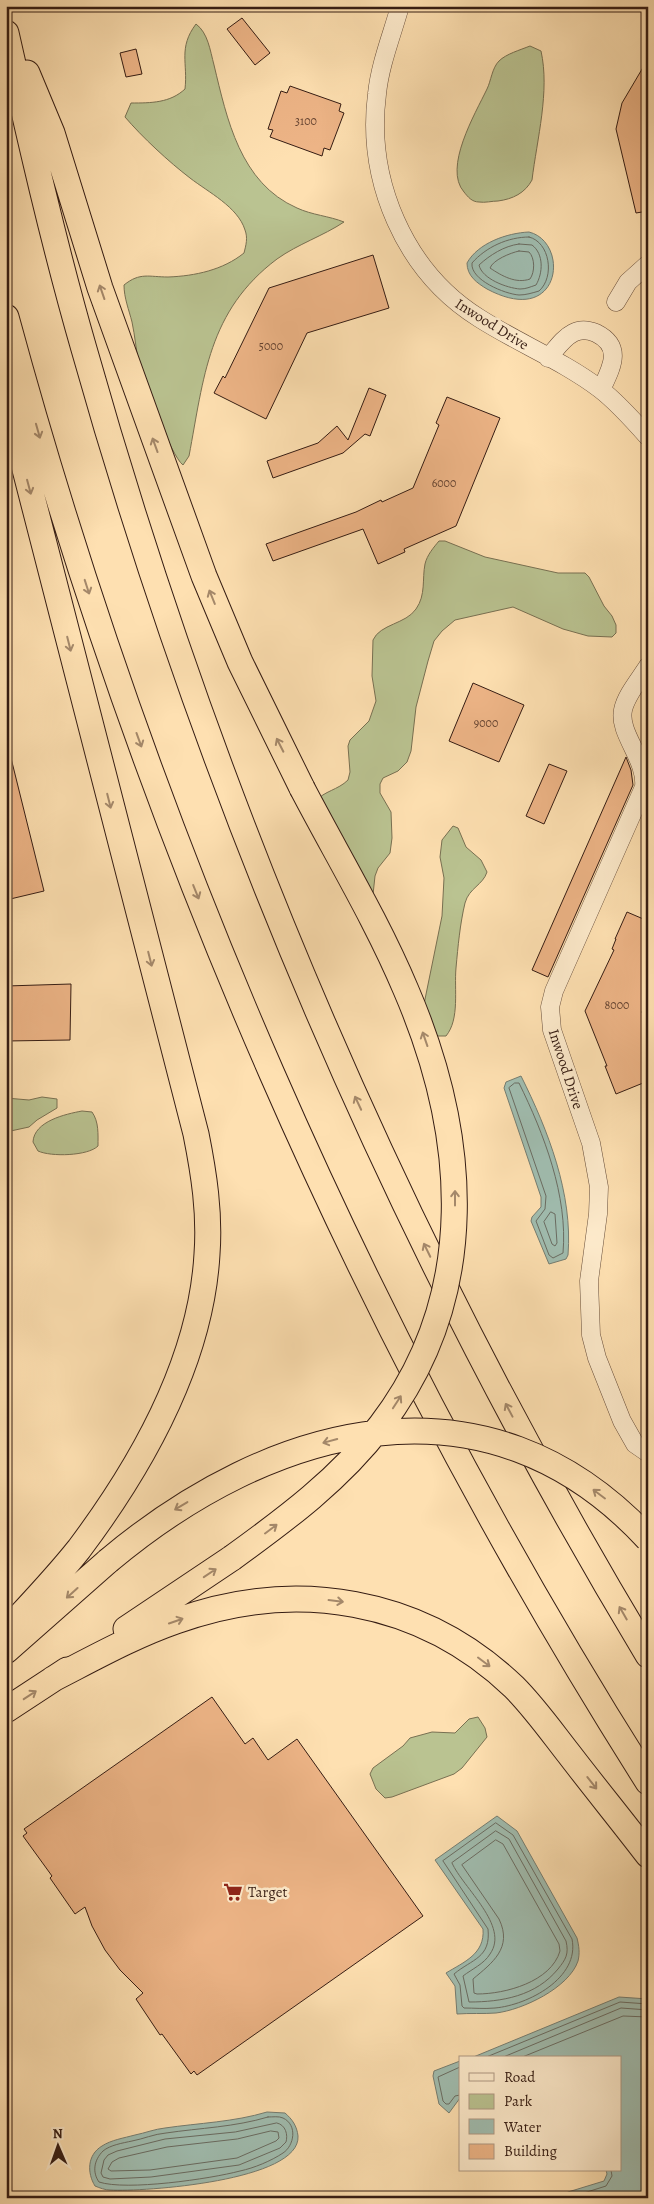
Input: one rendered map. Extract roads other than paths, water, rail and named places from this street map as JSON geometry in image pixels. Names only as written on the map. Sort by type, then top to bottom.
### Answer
[{"type":"highway","points":[[6,26],[52,133],[100,288],[204,576],[240,662],[302,788],[397,970],[430,1052],[444,1105],[452,1148],[455,1184],[454,1232],[450,1265],[435,1325],[410,1381],[381,1426],[314,1496],[232,1558],[6,1710]]},
{"type":"highway","points":[[6,33],[51,229],[116,460],[191,688],[257,864],[347,1079],[424,1243],[535,1459],[648,1655]]},
{"type":"highway","points":[[6,317],[52,478],[129,713],[195,889],[280,1091],[363,1271],[445,1433],[565,1646],[648,1782]]},
{"type":"highway","points":[[6,335],[20,454],[196,1134],[206,1191],[208,1226],[206,1272],[198,1316],[182,1364],[159,1419],[110,1506],[84,1542],[46,1588],[6,1631]]},
{"type":"highway","points":[[6,1652],[108,1561],[180,1506],[277,1458],[330,1441],[364,1433],[397,1430],[449,1432],[481,1438],[527,1452],[557,1466],[584,1482],[617,1508],[648,1539]]},
{"type":"highway","points":[[53,1679],[156,1628],[196,1614],[235,1604],[273,1599],[311,1599],[347,1602],[381,1610],[416,1623],[448,1639],[482,1661],[514,1687],[540,1717],[648,1855]]},
{"type":"street","name":"Inwood Drive","points":[[400,6],[380,75],[374,120],[377,163],[396,223],[416,257],[451,298],[479,318],[601,390],[648,437]]},
{"type":"street","points":[[616,302],[628,282],[648,264]]},
{"type":"street","points":[[548,358],[564,340],[576,332],[588,331],[602,337],[610,345],[613,358],[610,371],[601,390]]},
{"type":"street","name":"Inwood Drive","points":[[648,666],[626,701],[623,715],[642,767],[644,787],[554,991],[550,1012],[554,1040],[588,1135],[598,1181],[598,1214],[590,1258],[589,1281],[590,1326],[594,1351],[622,1421],[635,1444],[648,1453]]},
{"type":"water","points":[[529,232],[542,239],[550,251],[554,265],[552,279],[544,291],[531,298],[512,298],[487,289],[473,279],[467,268],[467,263],[478,250],[494,240],[512,234]]},
{"type":"water","points":[[521,1076],[549,1140],[567,1209],[568,1255],[566,1259],[549,1264],[531,1221],[532,1217],[541,1207],[541,1197],[504,1088],[506,1082]]},
{"type":"water","points":[[497,1816],[517,1831],[577,1938],[579,1958],[573,1971],[565,1980],[555,1989],[531,2002],[496,2013],[457,2014],[455,1986],[446,1973],[466,1961],[477,1951],[483,1938],[483,1929],[435,1860]]},
{"type":"water","points":[[619,1997],[648,1999],[648,2198],[559,2198],[568,2192],[604,2181],[606,2172],[622,2172],[622,2056],[476,2056]]},
{"type":"water","points":[[459,2061],[459,2099],[449,2113],[439,2104],[433,2076],[434,2071]]},
{"type":"water","points":[[267,2112],[285,2113],[297,2129],[298,2136],[292,2151],[275,2164],[218,2181],[154,2189],[108,2190],[95,2186],[92,2181],[90,2164],[93,2154],[109,2142],[161,2129],[229,2120]]},
{"type":"place","name":"Target","points":[[233,1892]]}]
